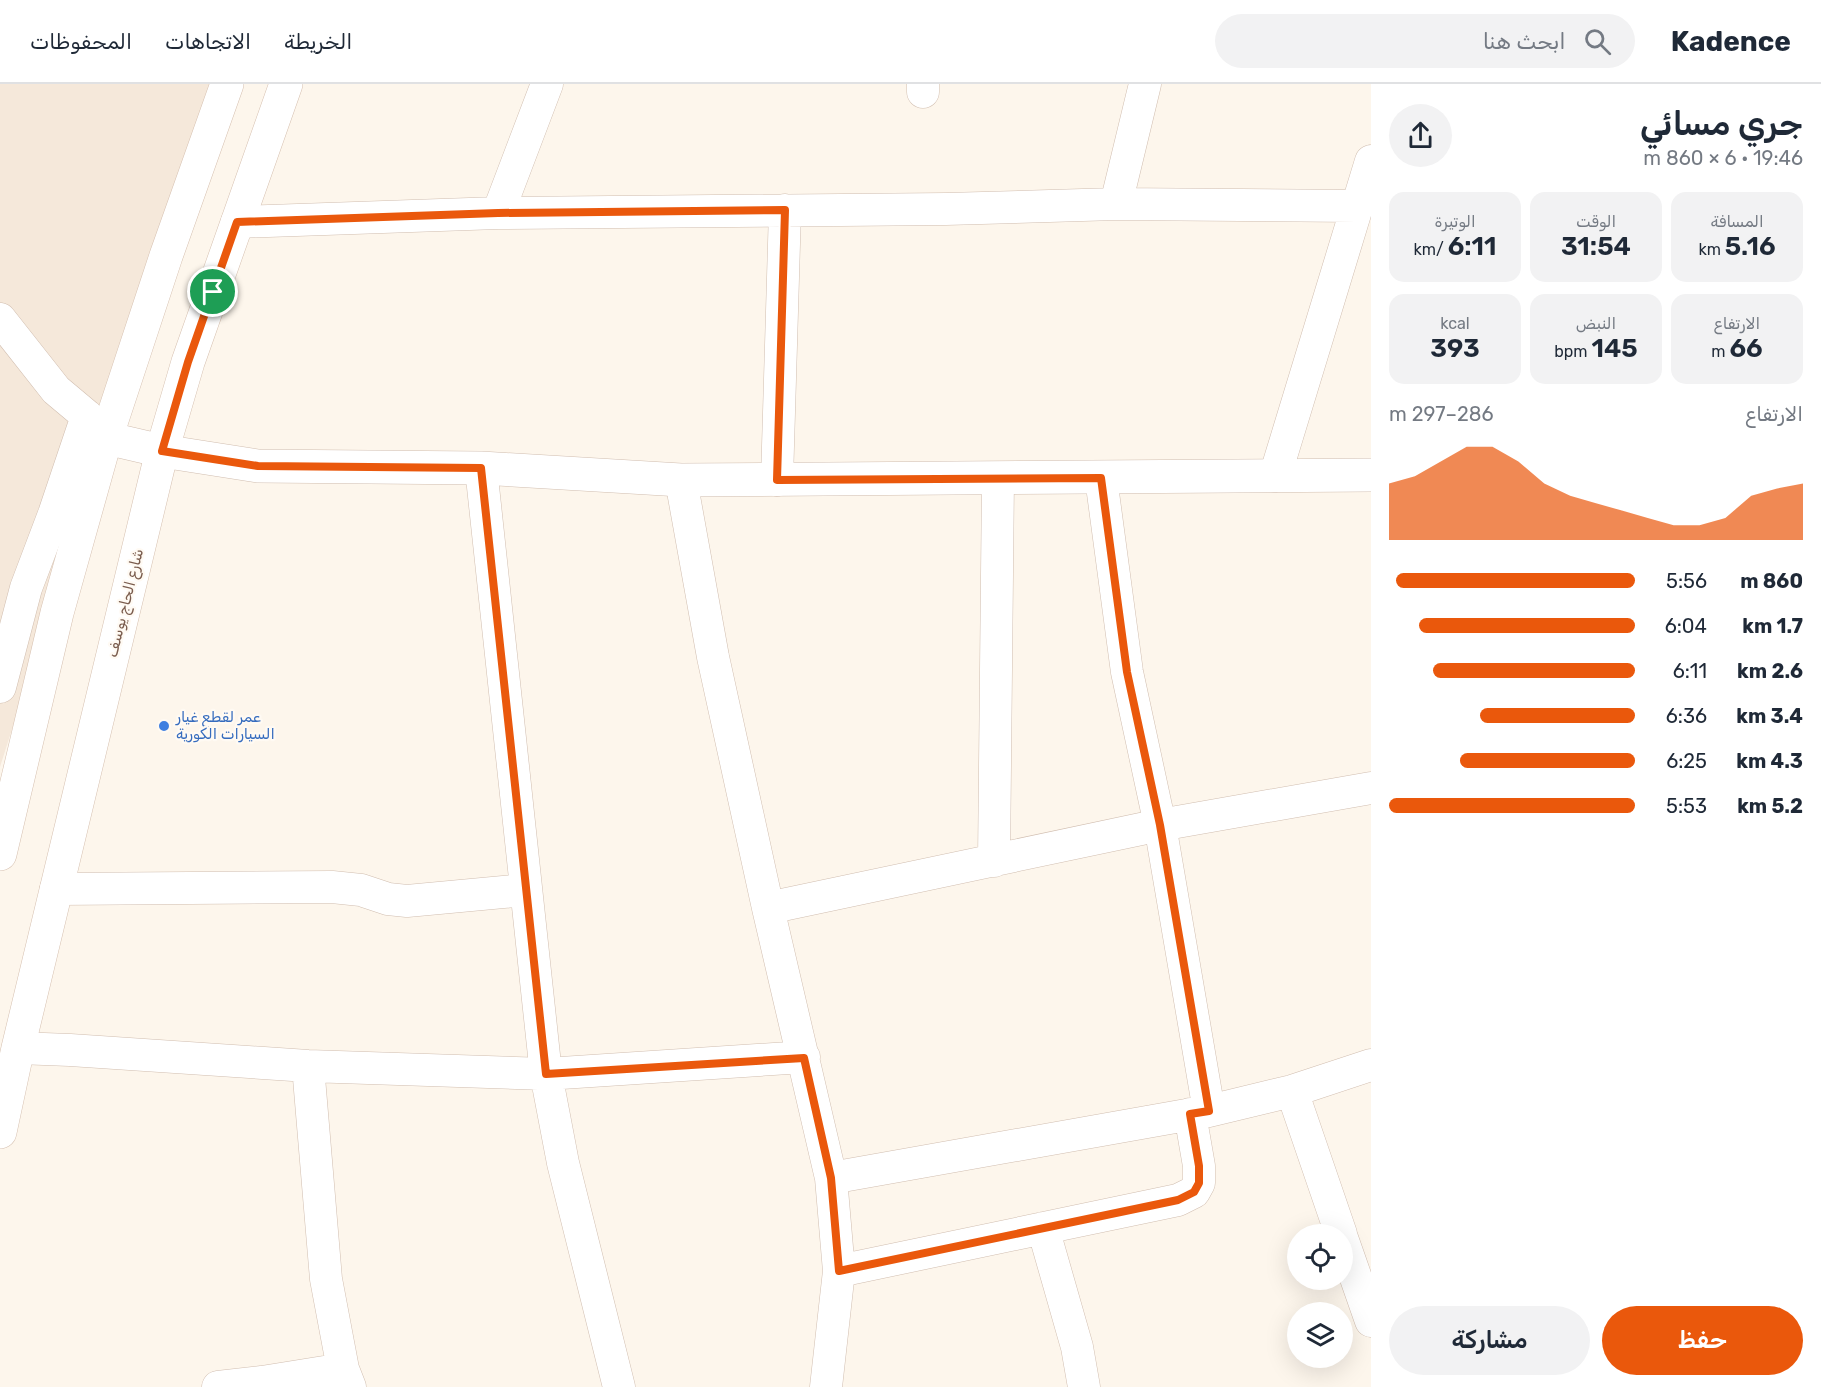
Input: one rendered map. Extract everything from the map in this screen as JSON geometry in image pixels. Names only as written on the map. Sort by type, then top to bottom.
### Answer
[{"type":"main road","points":[[0,854],[57,613],[96,427],[166,256],[227,84]]},
{"type":"main road","name":"شارع الحاج يوسف","points":[[0,1132],[18,1048],[162,451],[188,362],[286,84]]},
{"type":"main road","points":[[96,427],[162,451],[258,466],[481,468],[681,480],[1371,475]]},
{"type":"street","points":[[498,213],[548,84]]},
{"type":"street","points":[[1116,204],[1145,84]]},
{"type":"street","points":[[1275,476],[1371,161]]},
{"type":"street","points":[[237,222],[498,213],[946,209],[1116,204],[1357,206]]},
{"type":"street","points":[[777,480],[785,210]]},
{"type":"street","points":[[0,320],[56,390],[96,427],[54,514],[13,585],[0,687]]},
{"type":"street","points":[[481,468],[546,1074],[563,1163],[619,1387]]},
{"type":"street","points":[[839,1271],[1178,1200],[1194,1192],[1199,1183],[1200,1113],[1160,825],[1127,672],[1101,478]]},
{"type":"street","points":[[994,861],[998,479]]},
{"type":"street","points":[[681,480],[713,657],[768,908],[831,1178],[839,1271],[826,1387]]},
{"type":"street","points":[[768,908],[1160,825],[1371,788]]},
{"type":"street","points":[[56,889],[332,887],[361,890],[388,899],[406,901],[525,890]]},
{"type":"street","points":[[18,1048],[308,1066],[546,1074],[804,1058]]},
{"type":"street","points":[[831,1178],[1200,1113],[1292,1091],[1371,1065]]},
{"type":"street","points":[[218,1387],[262,1382],[347,1378],[326,1279],[308,1066]]},
{"type":"street","points":[[1292,1091],[1338,1224]]},
{"type":"street","points":[[1043,1228],[1077,1347],[1084,1387]]},
{"type":"street","points":[[1353,1268],[1371,1321]]},
{"type":"shaded area","points":[[0,84],[217,84],[0,767]]},
{"type":"place","name":"عمر لقطع غيار السيارات الكورية","points":[[164,726]]},
{"type":"route","points":[[785,210],[777,480],[1101,478],[1127,672],[1160,825],[1209,1111],[1190,1114],[1199,1166],[1199,1183],[1194,1192],[1178,1200],[839,1271],[831,1178],[804,1058],[546,1074],[481,468],[258,466],[162,451],[188,362],[213,292],[237,222],[498,213],[785,210]]}]
